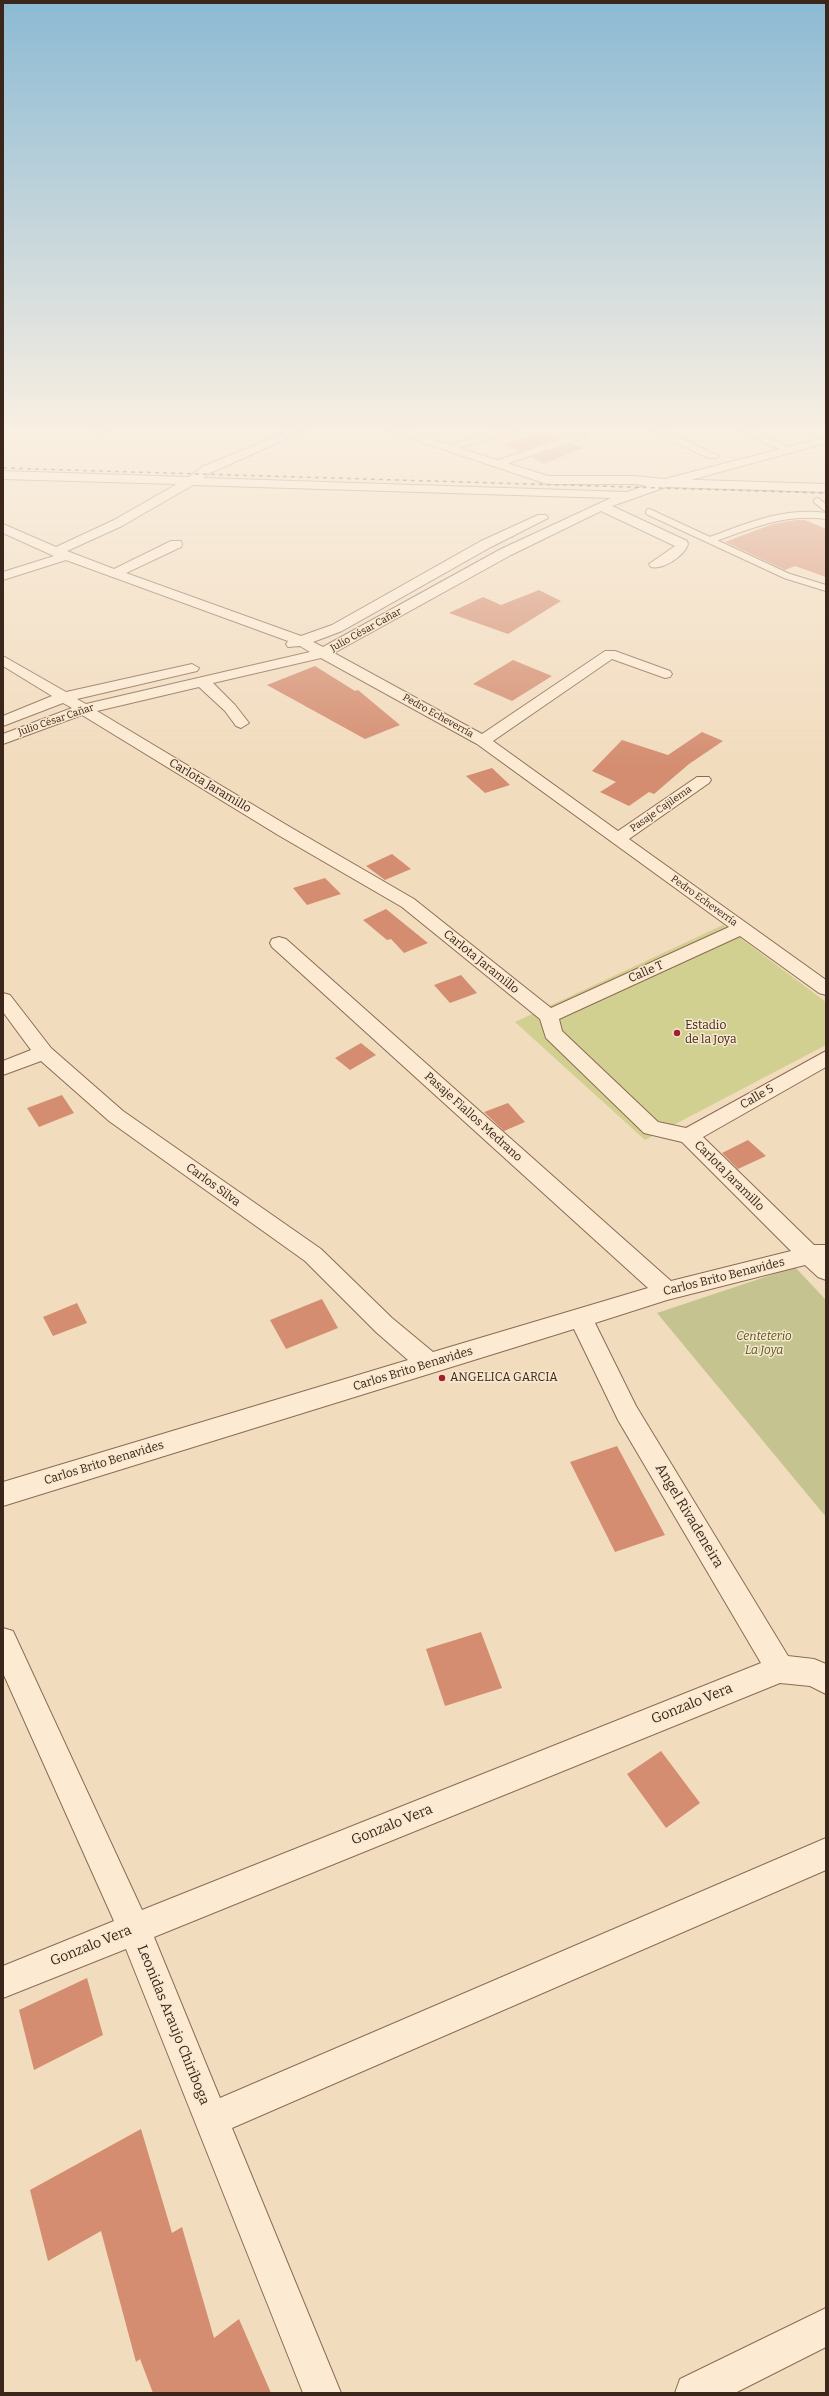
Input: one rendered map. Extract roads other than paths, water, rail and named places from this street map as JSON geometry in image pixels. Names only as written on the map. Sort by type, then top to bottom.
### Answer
[{"type":"street","name":"Pedro Echeverría","points":[[35,543],[60,554],[116,573],[303,642],[324,652],[483,741],[826,989]]},
{"type":"street","points":[[3,576],[60,554],[81,543]]},
{"type":"street","name":"Julio César Cañar","points":[[280,647],[303,642],[337,628],[489,543]]},
{"type":"street","name":"Julio César Cañar","points":[[3,739],[84,709],[324,652],[522,543]]},
{"type":"street","points":[[656,564],[680,550],[682,544],[680,543]]},
{"type":"street","points":[[116,573],[176,544]]},
{"type":"street","points":[[483,741],[610,654],[665,674]]},
{"type":"street","name":"Carlota Jaramillo","points":[[3,660],[284,831],[408,903],[549,1016],[553,1033],[651,1128],[689,1136],[821,1259]]},
{"type":"street","name":"Julio César Cañar","points":[[3,721],[64,697],[203,665]]},
{"type":"street","points":[[202,681],[230,708],[241,722]]},
{"type":"street","name":"Pasaje Cajilema","points":[[618,839],[703,780]]},
{"type":"street","name":"Calle T","points":[[549,1016],[742,928]]},
{"type":"street","name":"Pasaje Fiallos Medrano","points":[[279,943],[667,1291]]},
{"type":"street","name":"Carlos Silva","points":[[3,999],[44,1053],[116,1116],[313,1255],[384,1325],[430,1364]]},
{"type":"street","points":[[3,1068],[44,1053]]},
{"type":"street","name":"Calle 5","points":[[689,1136],[826,1058]]},
{"type":"street","name":"Carlos Brito Benavides","points":[[3,1494],[667,1291],[821,1259]]},
{"type":"street","name":"Angel Rivadeneira","points":[[580,1317],[627,1413],[780,1669]]},
{"type":"street","name":"Leonidas Araujo Chiriboga","points":[[3,1641],[134,1929],[322,2393]]},
{"type":"street","points":[[780,1669],[814,1673],[826,1680]]},
{"type":"street","name":"Gonzalo Vera","points":[[3,1982],[780,1669]]},
{"type":"street","points":[[211,2119],[826,1854]]},
{"type":"street","points":[[694,2393],[826,2326]]},
{"type":"lane","points":[[716,543],[787,576],[826,588]]},
{"type":"place","name":"Estadio de la Joya","points":[[677,1033]]},
{"type":"place","name":"ANGELICA GARCIA","points":[[442,1378]]},
{"type":"park label","name":"Centeterio La Joya","points":[[764,1344]]}]
